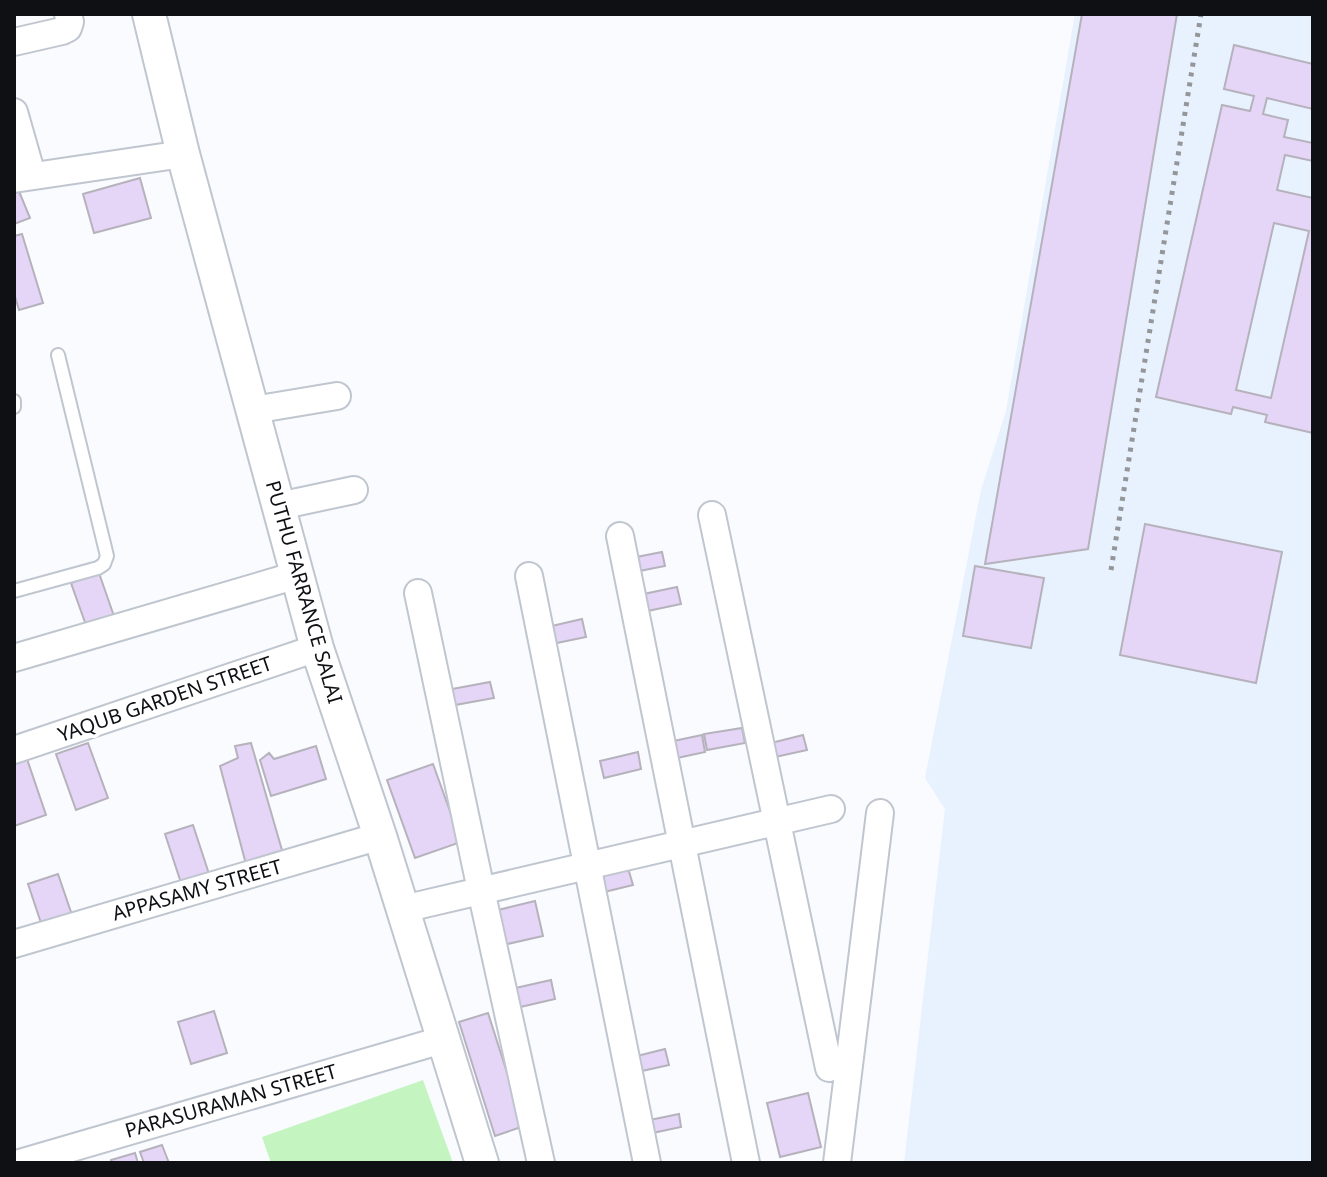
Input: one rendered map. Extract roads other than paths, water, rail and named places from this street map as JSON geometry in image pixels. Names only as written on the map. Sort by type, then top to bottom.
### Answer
[{"type":"street","points":[[14,42],[68,28],[68,14]]},
{"type":"street","name":"PUTHU FARRANCE SALAI","points":[[149,14],[183,154],[317,648],[380,836],[482,1163]]},
{"type":"street","points":[[14,112],[23,177],[183,154]]},
{"type":"street","points":[[253,410],[337,396]]},
{"type":"street","points":[[279,506],[354,490]]},
{"type":"street","points":[[712,515],[829,1068]]},
{"type":"street","points":[[620,536],[746,1163]]},
{"type":"street","points":[[14,658],[297,575]]},
{"type":"street","points":[[529,576],[647,1163]]},
{"type":"street","points":[[418,593],[541,1163]]},
{"type":"street","name":"YAQUB GARDEN STREET","points":[[14,750],[317,648]]},
{"type":"street","points":[[403,909],[831,809]]},
{"type":"street","points":[[837,1163],[880,813]]},
{"type":"street","name":"APPASAMY STREET","points":[[14,944],[380,836]]},
{"type":"street","name":"PARASURAMAN STREET","points":[[20,1163],[442,1040]]},
{"type":"lane","points":[[14,591],[98,568],[107,556],[58,355]]}]
